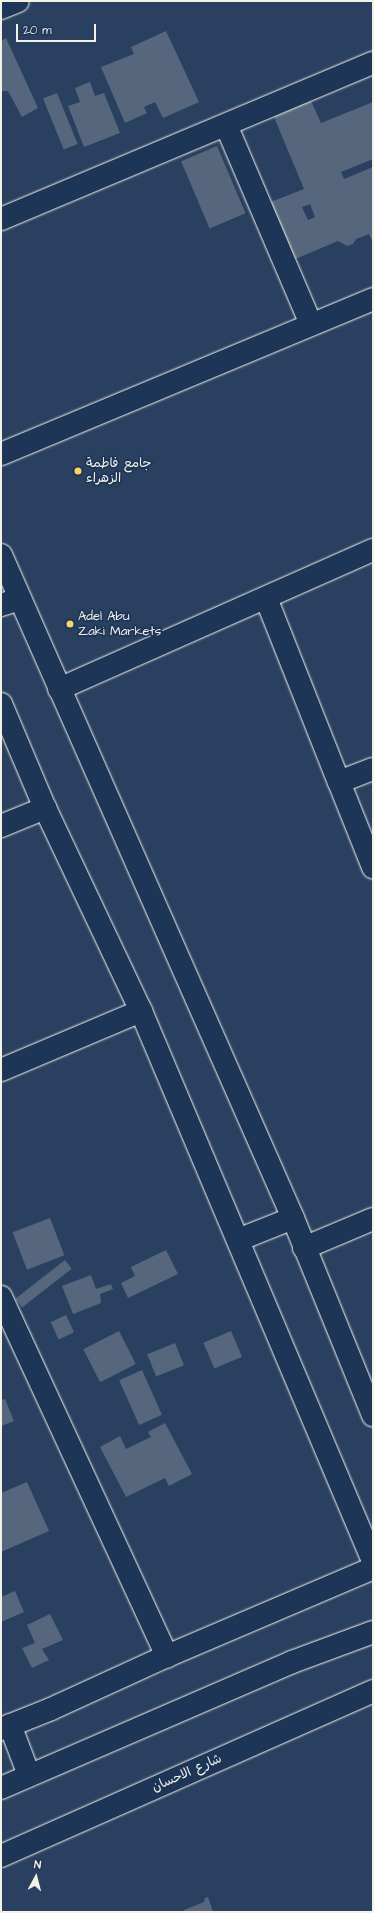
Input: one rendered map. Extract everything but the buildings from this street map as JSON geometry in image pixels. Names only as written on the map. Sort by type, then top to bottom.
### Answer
[{"type":"street","points":[[1,8],[18,1]]},
{"type":"street","points":[[1,219],[373,63]]},
{"type":"street","points":[[226,125],[311,324]]},
{"type":"street","points":[[1,454],[373,299]]},
{"type":"street","points":[[59,689],[373,550]]},
{"type":"street","points":[[1,555],[11,602],[59,689],[293,1218],[373,1415]]},
{"type":"street","points":[[266,598],[373,867]]},
{"type":"street","points":[[1,704],[45,808],[141,1011],[373,1561]]},
{"type":"street","points":[[339,782],[373,769]]},
{"type":"street","points":[[1,826],[45,808]]},
{"type":"street","points":[[1,1070],[141,1011]]},
{"type":"street","points":[[238,1240],[293,1218]]},
{"type":"street","points":[[304,1248],[373,1219]]},
{"type":"street","points":[[1,1297],[167,1656]]},
{"type":"street","points":[[29,1775],[6,1727],[51,1709],[167,1656],[373,1568]]},
{"type":"street","points":[[1,1788],[292,1662],[373,1632]]},
{"type":"street","name":"شارع الاحسان","points":[[1,1856],[373,1691]]},
{"type":"place","name":"جامع فاطمة الزهراء","points":[[78,471]]},
{"type":"place","name":"Adel Abu Zaki Markets","points":[[70,624]]}]
